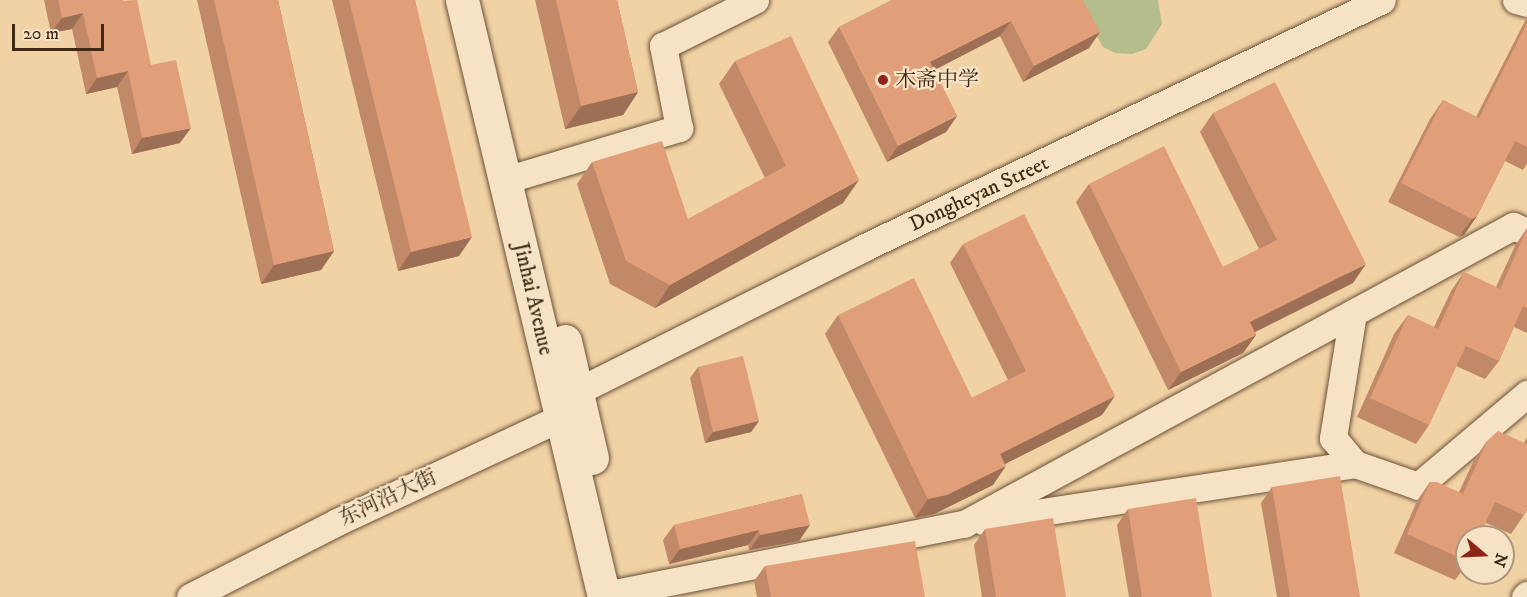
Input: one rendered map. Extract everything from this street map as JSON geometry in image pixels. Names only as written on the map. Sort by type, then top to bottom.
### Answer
[{"type":"main road","name":"Jinhai Avenue","points":[[462,0],[515,177],[560,418],[613,595]]},
{"type":"main road","points":[[484,0],[515,177],[578,391],[613,595]]},
{"type":"street","points":[[515,177],[679,128],[663,46],[755,0]]},
{"type":"street","name":"Dongheyan Street","points":[[578,391],[863,248],[1382,0]]},
{"type":"street","points":[[1516,0],[1527,3]]},
{"type":"street","points":[[964,524],[1513,226],[1527,232]]},
{"type":"street","points":[[1353,313],[1333,438],[1355,464]]},
{"type":"street","points":[[560,418],[578,391]]},
{"type":"street","points":[[613,595],[964,524],[1355,464],[1418,486],[1527,394]]},
{"type":"street","name":"东河沿大街","points":[[190,597],[337,522],[560,418]]},
{"type":"green space","points":[[1077,0],[1158,0],[1162,24],[1146,49],[1132,54],[1115,53],[1103,47]]},
{"type":"building","points":[[58,0],[137,0],[151,65],[176,60],[191,128],[142,138],[128,71],[97,78],[83,13],[62,18]]},
{"type":"building","points":[[214,0],[278,0],[334,251],[274,265]]},
{"type":"building","points":[[349,0],[415,0],[472,237],[411,252]]},
{"type":"building","points":[[556,0],[617,0],[638,92],[581,106]]},
{"type":"building","name":"木斋中学","points":[[892,0],[1083,0],[1100,32],[1034,66],[1011,21],[930,62],[957,116],[898,146],[839,27]]},
{"type":"building","points":[[1527,23],[1527,147],[1515,141],[1477,216],[1472,219],[1401,183],[1443,100],[1479,118]]},
{"type":"building","points":[[791,36],[859,180],[670,285],[626,261],[592,162],[662,141],[688,219],[786,166],[735,61]]},
{"type":"building","points":[[1275,82],[1366,264],[1250,322],[1256,335],[1181,372],[1089,184],[1164,146],[1223,267],[1277,240],[1213,113]]},
{"type":"building","points":[[1024,214],[1115,396],[1000,454],[1006,466],[947,495],[928,499],[838,315],[914,278],[972,398],[1026,371],[963,244]]},
{"type":"building","points":[[1527,229],[1527,308],[1523,306],[1499,361],[1466,346],[1429,425],[1370,398],[1408,315],[1438,329],[1464,272],[1500,289]]},
{"type":"building","points":[[743,356],[759,421],[713,432],[698,367]]},
{"type":"building","points":[[1498,431],[1527,444],[1527,510],[1524,515],[1495,502],[1484,525],[1455,525],[1455,556],[1407,534],[1430,482],[1437,482],[1463,494],[1487,441]]},
{"type":"building","points":[[1340,476],[1360,597],[1290,597],[1272,487]]},
{"type":"building","points":[[802,494],[810,525],[760,535],[759,530],[680,549],[674,525]]},
{"type":"building","points":[[1196,498],[1212,597],[1142,597],[1128,509]]},
{"type":"building","points":[[1053,518],[1066,597],[996,597],[985,529]]},
{"type":"building","points":[[915,541],[925,597],[771,597],[765,566]]},
{"type":"place","name":"木斋中学","points":[[883,80]]}]
